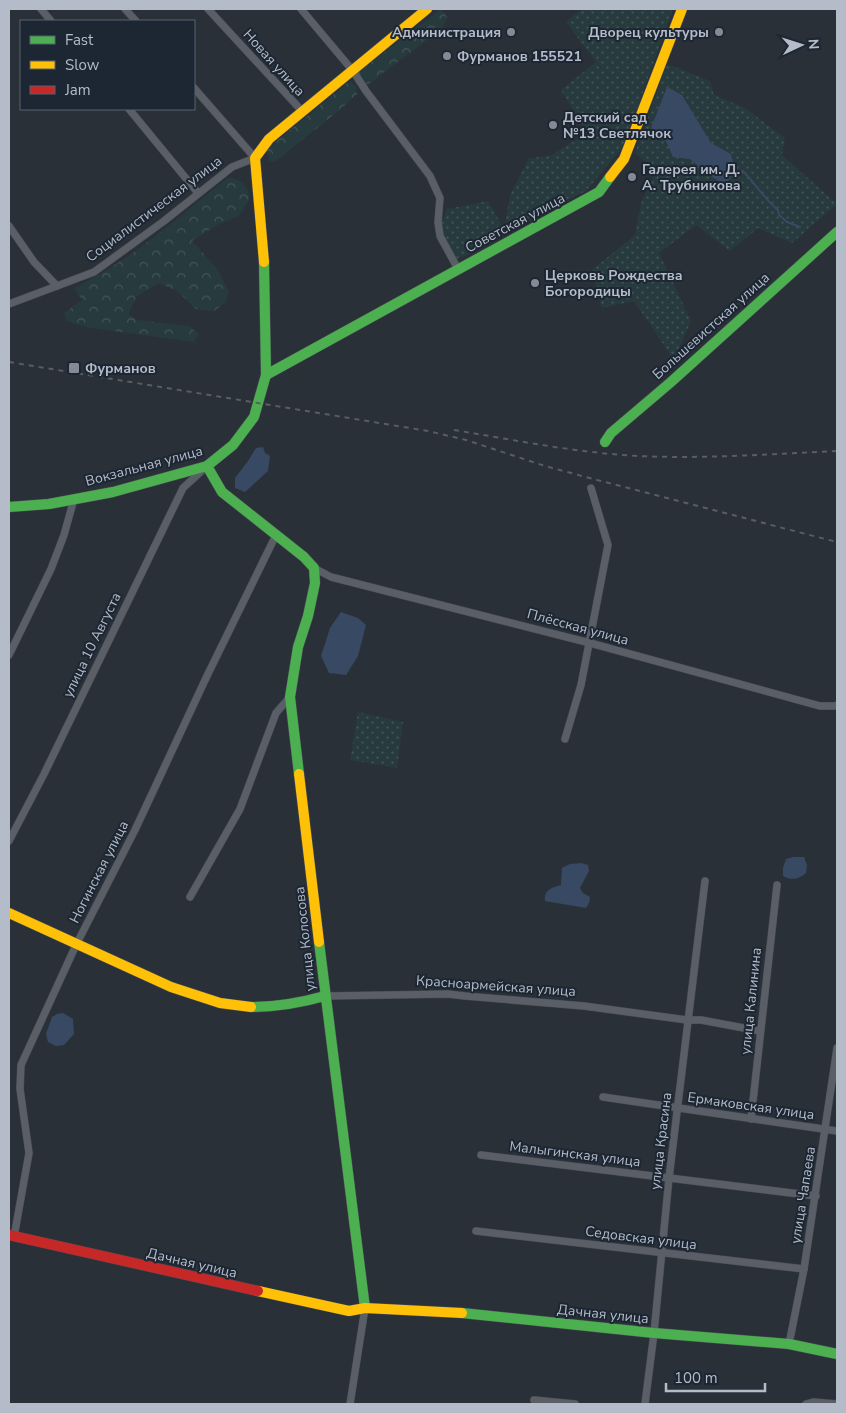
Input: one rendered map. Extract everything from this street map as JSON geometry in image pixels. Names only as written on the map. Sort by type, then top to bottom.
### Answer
[{"type":"main road","points":[[255,158],[268,138],[354,71],[427,9]]},
{"type":"main road","name":"Советская улица","points":[[266,375],[599,192],[624,160],[682,9]]},
{"type":"main road","name":"Вокзальная улица","points":[[9,507],[49,504],[113,492],[207,466],[233,445],[254,417],[266,375],[265,268],[255,158]]},
{"type":"main road","name":"Большевистская улица","points":[[605,442],[611,433],[671,382],[837,232]]},
{"type":"main road","points":[[207,466],[222,492],[304,556],[314,568]]},
{"type":"main road","name":"улица Колосова","points":[[314,568],[315,584],[308,616],[298,647],[290,697],[325,996],[365,1308]]},
{"type":"main road","name":"Красноармейская улица","points":[[9,913],[174,989],[203,1000],[226,1005],[285,1007],[325,996]]},
{"type":"main road","name":"Дачная улица","points":[[12,1236],[349,1311],[365,1308],[468,1313],[654,1333],[789,1344],[837,1354]]},
{"type":"street","points":[[41,9],[50,20]]},
{"type":"street","points":[[126,9],[135,20]]},
{"type":"street","name":"Новая улица","points":[[208,9],[302,111]]},
{"type":"street","points":[[301,9],[354,71],[366,91],[430,176],[440,198],[438,222],[440,236],[458,269]]},
{"type":"street","points":[[195,89],[255,158]]},
{"type":"street","points":[[130,110],[198,193]]},
{"type":"street","name":"Социалистическая улица","points":[[9,304],[94,272],[164,222],[232,167],[255,158]]},
{"type":"street","points":[[9,226],[34,262],[57,286]]},
{"type":"street","name":"улица 10 Августа","points":[[9,841],[44,774],[183,488],[207,466]]},
{"type":"street","points":[[565,740],[581,686],[608,545],[591,488]]},
{"type":"street","points":[[9,654],[51,569],[64,535],[74,499]]},
{"type":"street","name":"Ногинская улица","points":[[12,1236],[29,1154],[20,1088],[21,1065],[76,945],[134,830],[276,535]]},
{"type":"street","name":"Плёсская улица","points":[[314,568],[331,577],[590,643],[820,706],[837,705]]},
{"type":"street","points":[[190,898],[240,809],[276,713],[290,697]]},
{"type":"street","name":"улица Красина","points":[[645,1404],[687,1020],[705,881]]},
{"type":"street","name":"улица Калинина","points":[[751,1120],[777,886]]},
{"type":"street","name":"Красноармейская улица","points":[[325,996],[448,994],[584,1006],[687,1020],[701,1020],[760,1032]]},
{"type":"street","name":"улица Чапаева","points":[[789,1344],[816,1196],[837,1048]]},
{"type":"street","name":"Ермаковская улица","points":[[603,1098],[837,1131]]},
{"type":"street","name":"Малыгинская улица","points":[[481,1155],[816,1196]]},
{"type":"street","name":"Седовская улица","points":[[476,1231],[804,1269]]},
{"type":"street","points":[[350,1404],[365,1308]]},
{"type":"street","points":[[534,1400],[575,1404]]},
{"type":"street","points":[[806,1404],[812,1402],[837,1404]]},
{"type":"green space","points":[[441,9],[447,17],[441,29],[365,87],[357,73]]},
{"type":"green space","points":[[582,9],[673,9],[623,147],[586,191],[504,230],[506,234],[456,259],[445,239],[441,225],[447,209],[488,201],[504,229],[510,195],[529,158],[550,156],[587,133],[561,90],[596,62],[566,22]]},
{"type":"green space","points":[[667,64],[710,81],[714,95],[745,108],[785,138],[782,155],[837,204],[792,243],[758,228],[730,251],[696,225],[659,253],[691,321],[674,360],[634,301],[602,308],[592,270],[635,235],[641,203],[656,171],[635,153]]},
{"type":"green space","points":[[350,81],[356,87],[357,94],[276,161],[269,161],[267,149]]},
{"type":"green space","points":[[229,177],[243,184],[250,198],[239,216],[217,225],[192,241],[217,269],[229,291],[225,303],[214,311],[196,309],[177,291],[159,283],[137,296],[128,314],[137,320],[189,326],[198,334],[194,342],[91,328],[66,321],[64,313],[82,300],[74,288],[135,251]]},
{"type":"green space","points":[[358,712],[403,722],[397,768],[350,760]]},
{"type":"water","points":[[667,87],[682,95],[711,143],[731,154],[735,171],[725,185],[706,173],[690,159],[673,157],[666,141],[651,128]]},
{"type":"water","points":[[263,447],[265,453],[270,456],[268,471],[245,492],[235,488],[235,478],[256,448]]},
{"type":"water","points":[[341,612],[358,618],[366,625],[358,656],[346,675],[329,673],[321,656],[330,628]]},
{"type":"water","points":[[804,857],[807,865],[806,873],[798,878],[786,878],[783,876],[783,868],[786,859]]},
{"type":"water","points":[[581,863],[588,865],[589,871],[580,888],[583,893],[590,897],[586,908],[545,901],[547,891],[561,885],[562,868],[570,864]]},
{"type":"water","points":[[63,1013],[73,1019],[74,1034],[64,1045],[56,1046],[48,1042],[46,1034],[52,1017]]},
{"type":"waterway","points":[[735,171],[743,171],[778,210],[779,215],[787,222],[800,227]]},
{"type":"railway","points":[[9,362],[428,431],[466,440],[545,466],[837,542]]},
{"type":"railway","points":[[454,430],[569,449],[639,456],[713,457],[837,451]]},
{"type":"traffic: fast","points":[[266,375],[599,192],[610,177]]},
{"type":"traffic: fast","points":[[605,442],[611,433],[671,382],[837,232]]},
{"type":"traffic: fast","points":[[9,507],[49,504],[113,492],[207,466],[233,445],[254,417],[266,375],[264,262]]},
{"type":"traffic: fast","points":[[207,466],[222,492],[304,557],[314,568],[315,583],[308,616],[298,647],[290,697],[299,774]]},
{"type":"traffic: fast","points":[[319,942],[365,1308]]},
{"type":"traffic: fast","points":[[251,1007],[288,1004],[325,996]]},
{"type":"traffic: fast","points":[[462,1313],[654,1333],[789,1344],[837,1354]]},
{"type":"traffic: slow","points":[[264,262],[255,158],[269,139],[427,9]]},
{"type":"traffic: slow","points":[[610,177],[624,159],[682,9]]},
{"type":"traffic: slow","points":[[299,774],[319,942]]},
{"type":"traffic: slow","points":[[9,913],[171,987],[220,1003],[251,1007]]},
{"type":"traffic: slow","points":[[258,1291],[349,1311],[365,1308],[462,1313]]},
{"type":"traffic: jam","points":[[9,1235],[258,1291]]},
{"type":"place","name":"Администрация","points":[[511,32]]},
{"type":"place","name":"Дворец культуры","points":[[719,32]]},
{"type":"place","name":"Фурманов 155521","points":[[447,56]]},
{"type":"place","name":"Детский сад №13 Светлячок","points":[[553,125]]},
{"type":"place","name":"Галерея им. Д. А. Трубникова","points":[[632,177]]},
{"type":"place","name":"Церковь Рождества Богородицы","points":[[535,283]]},
{"type":"place","name":"Фурманов","points":[[74,368]]}]
